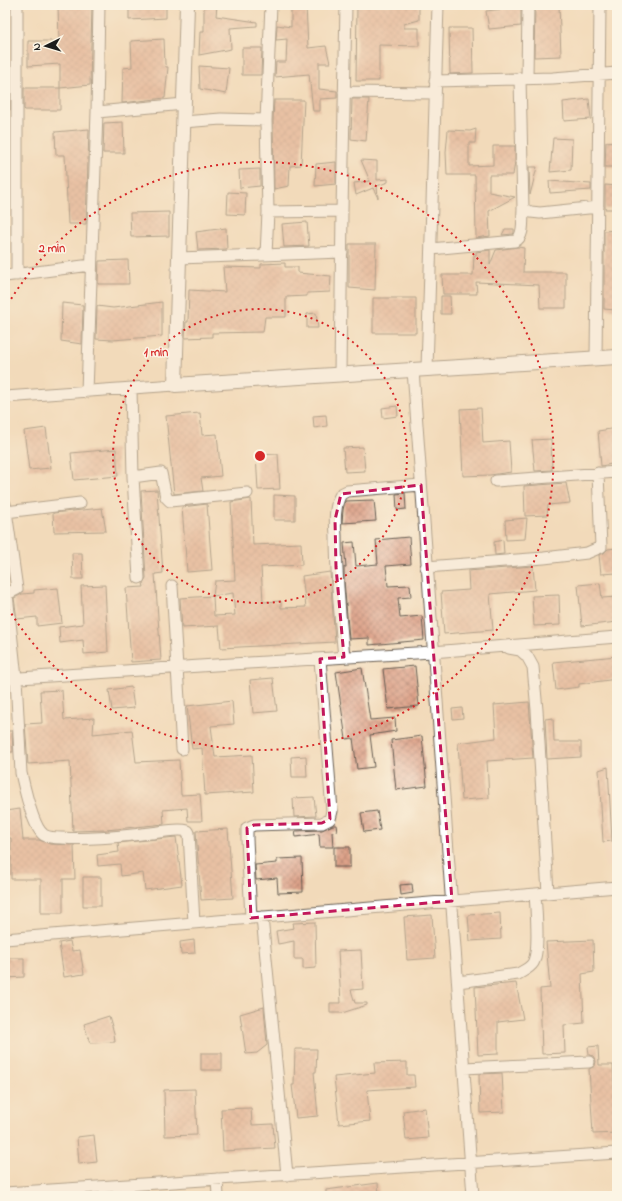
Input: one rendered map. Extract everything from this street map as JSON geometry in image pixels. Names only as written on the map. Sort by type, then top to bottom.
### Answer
[{"type":"street","points":[[18,5],[18,275]]},
{"type":"street","points":[[87,392],[97,112],[99,5]]},
{"type":"street","points":[[175,385],[187,5]]},
{"type":"street","points":[[266,255],[268,212],[266,120],[271,5]]},
{"type":"street","points":[[340,375],[346,5]]},
{"type":"street","points":[[427,369],[438,5]]},
{"type":"street","points":[[431,249],[514,241],[519,240],[522,235],[524,78],[528,5]]},
{"type":"street","points":[[596,358],[600,5]]},
{"type":"street","points":[[435,80],[524,78],[617,73]]},
{"type":"street","points":[[344,92],[435,93]]},
{"type":"street","points":[[97,112],[184,104]]},
{"type":"street","points":[[183,122],[221,119],[266,120]]},
{"type":"street","points":[[523,209],[531,212],[540,212],[598,207]]},
{"type":"street","points":[[268,212],[342,211]]},
{"type":"street","points":[[179,258],[342,252]]},
{"type":"street","points":[[5,276],[91,265]]},
{"type":"street","points":[[5,397],[617,357]]},
{"type":"street","points":[[413,370],[432,652],[452,901],[473,1196]]},
{"type":"street","points":[[131,389],[133,477],[139,578]]},
{"type":"street","points":[[496,480],[617,472]]},
{"type":"street","points":[[133,477],[161,473],[166,497],[170,501],[247,493]]},
{"type":"street","points":[[426,566],[544,558],[587,553],[601,547],[598,473]]},
{"type":"street","points":[[344,657],[336,567],[337,500],[340,494],[348,491],[421,485]]},
{"type":"street","points":[[80,503],[6,508],[17,589],[6,594],[10,678],[21,773],[28,802],[39,829],[44,835],[55,838],[82,839],[188,831],[194,922]]},
{"type":"street","points":[[172,586],[182,748]]},
{"type":"street","points":[[10,678],[432,652],[617,637]]},
{"type":"street","points":[[501,646],[520,650],[527,656],[533,667],[548,893]]},
{"type":"street","points":[[287,1175],[247,839],[247,828],[254,825],[322,823],[330,819],[332,811],[320,659]]},
{"type":"street","points":[[5,939],[617,887]]},
{"type":"street","points":[[458,982],[518,974],[526,970],[533,963],[537,943],[535,894]]},
{"type":"street","points":[[464,1068],[589,1062]]},
{"type":"street","points":[[5,1193],[617,1153]]},
{"type":"street","points":[[217,1179],[218,1196]]},
{"type":"highlighted area","points":[[421,485],[452,901],[251,918],[247,828],[254,825],[322,823],[330,819],[320,659],[344,657],[336,567],[335,520],[341,494]]},
{"type":"shaded area","points":[[617,758],[617,866],[605,867],[598,760]]},
{"type":"building","points":[[58,5],[92,5],[90,85],[60,88],[60,64],[28,66],[28,41],[59,41]]},
{"type":"building","points":[[129,5],[166,5],[166,18],[129,20]]},
{"type":"building","points":[[204,5],[217,5],[216,16],[257,22],[257,26],[230,28],[231,49],[199,55],[200,32],[204,32]]},
{"type":"building","points":[[291,5],[306,5],[308,48],[326,46],[330,63],[319,63],[319,89],[337,91],[337,98],[320,99],[320,111],[313,111],[309,74],[275,77],[276,62],[286,62],[287,39],[276,40],[277,25],[291,27]]},
{"type":"building","points":[[357,5],[419,5],[419,20],[404,24],[404,28],[419,28],[419,46],[379,45],[379,81],[356,81]]},
{"type":"building","points":[[535,5],[559,5],[561,56],[534,57]]},
{"type":"building","points":[[521,7],[521,26],[489,29],[486,11]]},
{"type":"building","points":[[449,28],[472,28],[473,73],[450,74]]},
{"type":"building","points":[[164,39],[165,64],[166,67],[168,67],[165,98],[122,103],[123,68],[132,67],[131,41]]},
{"type":"building","points":[[242,48],[262,48],[261,75],[242,75]]},
{"type":"building","points":[[199,66],[229,68],[226,94],[200,89]]},
{"type":"building","points":[[24,88],[60,88],[60,110],[25,110]]},
{"type":"building","points":[[5,89],[10,89],[10,110],[5,110]]},
{"type":"building","points":[[352,99],[369,99],[366,141],[351,139]]},
{"type":"building","points":[[589,99],[591,119],[564,121],[563,102]]},
{"type":"building","points":[[274,100],[304,100],[301,165],[290,166],[289,186],[274,189],[273,120]]},
{"type":"building","points":[[123,122],[124,153],[103,153],[104,123]]},
{"type":"building","points":[[89,129],[86,224],[68,224],[65,155],[56,155],[55,132]]},
{"type":"building","points":[[476,129],[475,143],[469,143],[469,166],[493,165],[493,146],[515,146],[513,175],[489,175],[489,192],[515,197],[489,211],[490,236],[476,238],[475,175],[447,175],[446,152],[448,130],[470,131]]},
{"type":"building","points":[[553,138],[572,139],[571,170],[550,172]]},
{"type":"building","points":[[617,141],[617,167],[605,167],[606,142]]},
{"type":"building","points":[[361,160],[377,161],[377,180],[388,179],[388,182],[377,186],[378,198],[373,188],[356,195],[354,183],[370,181]]},
{"type":"building","points":[[336,162],[336,184],[315,186],[316,164]]},
{"type":"building","points":[[529,167],[537,167],[530,195]]},
{"type":"building","points":[[260,169],[260,186],[240,188],[239,170]]},
{"type":"building","points":[[549,181],[591,184],[591,190],[550,193]]},
{"type":"building","points":[[605,185],[617,186],[617,209],[605,209]]},
{"type":"building","points":[[228,192],[246,193],[245,215],[227,214]]},
{"type":"building","points":[[169,212],[169,236],[131,237],[130,213]]},
{"type":"building","points":[[307,222],[309,246],[284,247],[282,224]]},
{"type":"building","points":[[226,228],[227,249],[198,250],[196,232]]},
{"type":"building","points":[[505,229],[514,229],[514,233],[502,235]]},
{"type":"building","points":[[617,230],[615,310],[604,309],[604,231]]},
{"type":"building","points":[[349,244],[376,244],[375,290],[349,288]]},
{"type":"building","points":[[518,247],[524,248],[523,272],[566,272],[566,308],[540,308],[539,285],[476,282],[477,294],[443,294],[442,275],[473,275],[474,255],[476,255],[476,252],[490,250],[490,265],[496,250]]},
{"type":"building","points":[[128,260],[129,284],[98,284],[99,261]]},
{"type":"building","points":[[285,263],[285,267],[298,267],[298,273],[331,276],[330,292],[307,293],[307,296],[286,297],[286,317],[265,317],[263,332],[212,333],[212,337],[185,338],[186,322],[188,322],[189,290],[225,292],[223,267],[261,268],[261,264]]},
{"type":"building","points":[[441,296],[450,296],[451,314],[441,314]]},
{"type":"building","points":[[373,298],[416,298],[416,333],[373,333]]},
{"type":"building","points":[[162,302],[162,336],[113,340],[96,339],[97,306],[113,308]]},
{"type":"building","points":[[62,303],[83,305],[82,344],[61,341]]},
{"type":"building","points":[[316,313],[318,328],[307,328],[307,314]]},
{"type":"building","points":[[397,406],[398,416],[383,418],[382,408]]},
{"type":"building","points":[[481,408],[483,443],[509,441],[511,472],[490,475],[463,476],[460,409]]},
{"type":"building","points":[[200,413],[202,435],[217,434],[221,476],[201,478],[203,491],[174,494],[166,416]]},
{"type":"building","points":[[326,415],[327,426],[314,428],[313,416]]},
{"type":"building","points":[[46,428],[51,468],[29,470],[24,431]]},
{"type":"building","points":[[617,428],[617,463],[601,466],[598,431]]},
{"type":"building","points":[[551,439],[552,470],[535,471],[532,440]]},
{"type":"building","points":[[363,447],[365,471],[345,472],[343,448]]},
{"type":"building","points":[[116,449],[118,476],[74,480],[71,453]]},
{"type":"building","points":[[278,454],[280,489],[258,490],[256,455]]},
{"type":"building","points":[[566,483],[570,503],[548,505],[547,515],[525,516],[524,486]]},
{"type":"building","points":[[157,490],[163,573],[155,574],[161,660],[131,662],[126,588],[144,587],[143,583],[146,578],[141,491]]},
{"type":"building","points":[[405,493],[406,509],[397,510],[396,494]]},
{"type":"building","points":[[274,495],[295,496],[295,520],[274,520]]},
{"type":"building","points":[[251,499],[253,545],[301,543],[302,565],[261,567],[263,602],[281,601],[281,608],[306,607],[302,576],[330,572],[335,642],[221,648],[219,626],[182,628],[180,598],[213,596],[215,581],[235,580],[231,502]],"holes":[[[233,593],[235,615],[214,616],[213,596]]]},
{"type":"building","points":[[374,500],[376,521],[342,523],[345,501]]},
{"type":"building","points":[[207,504],[212,570],[187,572],[182,507]]},
{"type":"building","points":[[102,508],[106,531],[54,532],[53,513]]},
{"type":"building","points":[[527,518],[525,539],[506,540],[505,520]]},
{"type":"building","points":[[409,537],[411,564],[386,566],[388,586],[410,585],[411,597],[398,598],[400,618],[422,616],[424,640],[369,645],[369,638],[349,639],[344,581],[344,567],[346,567],[344,543],[354,542],[356,566],[378,564],[376,540]]},
{"type":"building","points":[[503,540],[504,554],[495,555],[494,542]]},
{"type":"building","points":[[617,548],[617,573],[601,574],[599,555],[608,549]]},
{"type":"building","points":[[72,553],[82,553],[83,579],[73,579]]},
{"type":"building","points":[[533,566],[535,590],[490,594],[493,630],[444,634],[441,592],[469,590],[468,571]]},
{"type":"building","points":[[600,583],[602,598],[617,597],[617,622],[582,626],[578,585]]},
{"type":"building","points":[[105,585],[108,652],[84,654],[83,640],[60,643],[59,627],[83,624],[81,586]]},
{"type":"building","points":[[58,588],[62,623],[37,626],[37,617],[17,619],[14,598],[22,594],[34,593],[34,590]]},
{"type":"building","points":[[559,595],[560,625],[534,626],[532,596]]},
{"type":"building","points":[[617,656],[617,679],[579,684],[579,687],[556,690],[553,662]]},
{"type":"building","points":[[415,666],[419,706],[388,709],[383,669]]},
{"type":"building","points":[[362,668],[370,720],[395,718],[396,731],[370,735],[374,767],[357,769],[353,738],[346,739],[336,672]]},
{"type":"building","points":[[273,678],[277,711],[253,713],[250,680]]},
{"type":"building","points":[[131,687],[134,708],[112,710],[109,690]]},
{"type":"building","points":[[62,690],[64,720],[94,718],[93,734],[132,730],[136,762],[179,760],[181,795],[200,794],[202,821],[188,821],[187,808],[163,810],[164,824],[106,830],[73,831],[70,761],[28,764],[25,724],[42,723],[40,691]]},
{"type":"building","points":[[232,701],[234,724],[211,726],[215,757],[252,755],[254,792],[205,795],[202,748],[192,749],[187,706]]},
{"type":"building","points":[[529,702],[533,758],[487,761],[489,798],[462,800],[458,743],[496,738],[494,705]]},
{"type":"building","points":[[462,708],[463,718],[453,719],[452,709]]},
{"type":"building","points":[[553,718],[554,742],[581,742],[581,757],[547,759],[545,719]]},
{"type":"building","points":[[5,731],[12,731],[13,752],[5,752]]},
{"type":"building","points":[[422,736],[427,786],[396,790],[391,740]]},
{"type":"building","points":[[306,756],[307,777],[292,777],[291,757]]},
{"type":"building","points":[[608,767],[612,841],[603,842],[599,770]]},
{"type":"building","points":[[314,797],[316,816],[294,817],[293,798]]},
{"type":"building","points":[[20,809],[23,840],[39,840],[50,844],[74,845],[75,879],[63,879],[63,913],[41,913],[41,879],[11,879],[11,838],[5,838],[5,811]]},
{"type":"building","points":[[377,811],[380,830],[364,832],[361,813]]},
{"type":"building","points":[[336,825],[337,831],[332,832],[333,847],[320,847],[319,834],[296,837],[295,831],[322,830]]},
{"type":"building","points":[[228,829],[233,898],[201,900],[196,831]]},
{"type":"building","points":[[176,837],[182,885],[145,890],[143,873],[121,876],[120,864],[98,866],[97,855],[119,852],[118,843]]},
{"type":"building","points":[[334,847],[350,847],[350,867],[334,867]]},
{"type":"building","points":[[302,858],[303,892],[278,893],[277,878],[256,880],[255,865],[277,863],[277,859]]},
{"type":"building","points":[[83,877],[101,877],[101,906],[83,906]]},
{"type":"building","points":[[412,884],[413,893],[401,895],[400,885]]},
{"type":"building","points":[[500,913],[501,939],[470,941],[468,915]]},
{"type":"building","points":[[432,915],[435,958],[407,960],[404,917]]},
{"type":"building","points":[[315,922],[316,968],[303,969],[303,959],[294,959],[294,941],[278,944],[276,931],[294,928],[293,923]]},
{"type":"building","points":[[194,940],[195,953],[181,954],[180,942]]},
{"type":"building","points":[[593,940],[594,972],[582,974],[584,1023],[564,1025],[565,1053],[542,1054],[540,989],[550,988],[546,942]]},
{"type":"building","points":[[70,941],[72,951],[80,950],[84,974],[64,977],[59,943]]},
{"type":"building","points":[[361,950],[363,989],[351,990],[355,1003],[367,1003],[367,1005],[342,1013],[330,1013],[330,1003],[341,1003],[338,951]]},
{"type":"building","points":[[5,958],[24,958],[24,977],[5,978]]},
{"type":"building","points":[[516,983],[523,1019],[498,1022],[498,1054],[478,1055],[475,987]]},
{"type":"building","points":[[264,1007],[267,1045],[257,1053],[246,1054],[240,1014]]},
{"type":"building","points":[[109,1016],[115,1042],[90,1043],[84,1024]]},
{"type":"building","points":[[598,1046],[599,1065],[613,1065],[617,1133],[593,1134],[589,1069],[595,1066],[596,1061],[593,1056],[589,1055],[588,1047]]},
{"type":"building","points":[[295,1049],[317,1049],[316,1072],[314,1072],[318,1116],[296,1118],[292,1085],[294,1085]]},
{"type":"building","points":[[201,1053],[222,1053],[222,1070],[201,1070]]},
{"type":"building","points":[[407,1062],[407,1075],[414,1075],[415,1087],[367,1090],[370,1121],[339,1124],[334,1077],[375,1073],[374,1063]]},
{"type":"building","points":[[502,1073],[504,1112],[480,1113],[479,1074]]},
{"type":"building","points":[[195,1089],[197,1135],[165,1136],[164,1090]]},
{"type":"building","points":[[251,1108],[252,1125],[273,1124],[275,1148],[223,1151],[221,1109]]},
{"type":"building","points":[[425,1108],[428,1138],[406,1140],[403,1111]]},
{"type":"building","points":[[94,1135],[97,1162],[79,1164],[77,1137]]},
{"type":"building","points":[[378,1183],[379,1196],[326,1196],[326,1190]]}]
